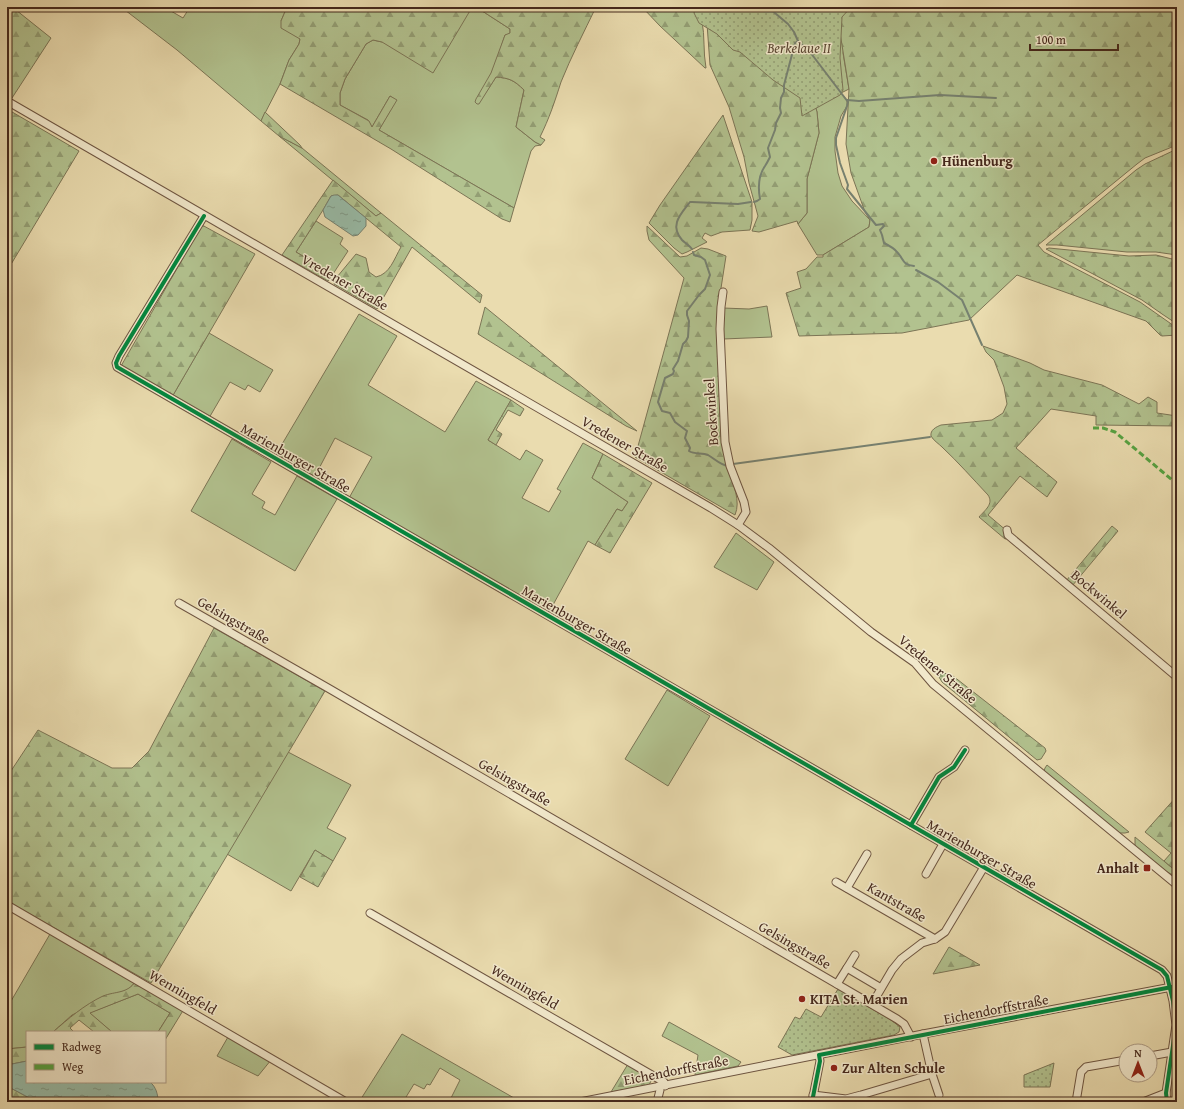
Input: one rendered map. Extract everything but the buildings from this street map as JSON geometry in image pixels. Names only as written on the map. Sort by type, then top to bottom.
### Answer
[{"type":"street","name":"Vredener Straße","points":[[7,101],[738,525],[769,548],[871,632],[914,663],[933,684],[1177,885]]},
{"type":"street","name":"Marienburger Straße","points":[[204,216],[119,356],[116,363],[117,367],[1162,970],[1173,986],[1176,1025],[1166,1093]]},
{"type":"street","name":"Bockwinkel","points":[[722,292],[720,329],[725,442],[730,466],[744,502],[746,512],[738,525]]},
{"type":"street","name":"Bockwinkel","points":[[1007,530],[1008,535],[1177,677]]},
{"type":"street","name":"Gelsingstraße","points":[[179,603],[872,1004],[904,1024],[911,1037]]},
{"type":"street","points":[[911,825],[939,777],[954,767],[965,750]]},
{"type":"street","name":"Marienburger Straße","points":[[926,874],[943,844]]},
{"type":"street","name":"Kantstraße","points":[[847,888],[867,854]]},
{"type":"street","points":[[872,1004],[900,959],[922,942],[935,939],[945,932],[984,868]]},
{"type":"street","name":"Kantstraße","points":[[836,882],[935,939]]},
{"type":"street","name":"Wenningfeld","points":[[7,905],[346,1102]]},
{"type":"street","name":"Wenningfeld","points":[[370,913],[664,1082],[662,1086]]},
{"type":"street","name":"Gelsingstraße","points":[[837,984],[855,955]]},
{"type":"street","name":"Gelsingstraße","points":[[847,968],[882,988]]},
{"type":"street","name":"Eichendorffstraße","points":[[580,1102],[1173,986]]},
{"type":"street","points":[[923,1034],[932,1074],[939,1094]]},
{"type":"street","points":[[1158,1055],[1172,1052]]},
{"type":"street","points":[[818,1055],[820,1061],[813,1098],[846,1099],[932,1074]]},
{"type":"street","points":[[1076,1102],[1081,1072],[1086,1067],[1118,1061]]},
{"type":"street","points":[[657,1102],[662,1086]]},
{"type":"street","points":[[1143,1102],[1166,1093],[1168,1102]]},
{"type":"green space","points":[[666,6],[685,8],[699,15],[703,27],[706,68],[660,26],[642,7]]},
{"type":"green space","points":[[9,7],[18,7],[16,10],[51,38],[12,98],[7,95],[7,9]]},
{"type":"green space","points":[[121,7],[164,7],[183,18],[190,7],[287,7],[281,21],[300,39],[299,44],[289,60],[280,84],[261,121],[177,50]]},
{"type":"green space","points":[[287,7],[474,7],[471,9],[433,73],[382,42],[373,40],[366,44],[345,79],[340,93],[340,105],[369,121],[372,127],[390,96],[397,100],[379,130],[514,208],[510,222],[502,219],[391,149],[280,84],[289,60],[299,44],[300,39],[281,28],[281,21]]},
{"type":"green space","points":[[474,7],[510,29],[510,34],[505,35],[496,62],[479,103],[496,77],[508,79],[517,84],[524,90],[516,127],[541,145],[535,146],[531,151],[514,208],[379,130],[396,100],[390,96],[372,127],[368,120],[340,105],[340,93],[345,79],[366,44],[373,40],[382,42]]},
{"type":"green space","points":[[476,7],[596,7],[561,82],[552,110],[540,137],[545,140],[541,145],[516,127],[524,90],[514,82],[508,79],[496,77],[479,104],[475,102],[491,73],[505,35],[510,33],[510,29]]},
{"type":"green space","name":"Berkelaue II","points":[[695,7],[851,7],[842,17],[840,58],[843,90],[840,95],[802,116],[800,98],[773,80],[740,52],[733,50],[717,34],[699,23],[694,13]]},
{"type":"green space","points":[[751,7],[813,98],[817,112],[819,133],[807,179],[807,213],[798,224],[797,221],[759,232],[752,231],[758,216],[744,157],[729,107],[710,65],[706,10]]},
{"type":"green space","points":[[849,7],[843,53],[849,89],[841,93],[847,100],[847,106],[841,116],[835,137],[835,151],[838,173],[842,186],[852,201],[870,220],[869,227],[823,255],[817,255],[798,224],[807,213],[807,179],[819,133],[817,112],[813,98]]},
{"type":"green space","points":[[849,7],[1177,7],[1177,145],[1145,158],[1038,245],[1044,252],[1140,302],[1177,328],[1177,335],[1162,336],[1146,321],[1017,275],[969,320],[902,333],[799,336],[786,293],[801,288],[797,272],[806,269],[817,257],[823,257],[823,255],[869,227],[870,220],[865,212],[851,173],[846,144],[849,89],[838,20]]},
{"type":"green space","points":[[7,109],[79,151],[7,271]]},
{"type":"green space","points":[[265,112],[302,148],[279,136],[261,121]]},
{"type":"green space","points":[[723,115],[752,202],[752,220],[750,230],[722,232],[711,236],[705,233],[702,238],[707,242],[682,254],[649,223]]},
{"type":"green space","points":[[279,136],[302,148],[381,213],[376,216]]},
{"type":"green space","points":[[1177,149],[1177,255],[1156,252],[1127,252],[1046,245],[1136,170],[1145,164]]},
{"type":"green space","points":[[333,180],[376,216],[381,213],[482,295],[480,303],[412,247],[377,309],[334,284],[337,277],[356,254],[366,258],[369,272],[376,277],[385,273],[394,261],[401,247],[338,195],[331,196],[296,252],[333,274],[328,281],[282,255]]},
{"type":"green space","points":[[316,221],[343,238],[340,244],[348,251],[333,274],[296,252]]},
{"type":"green space","points":[[202,225],[255,254],[172,397],[121,366]]},
{"type":"green space","points":[[647,226],[680,257],[687,256],[701,248],[726,256],[719,301],[729,471],[737,498],[737,510],[735,515],[635,457],[684,278],[649,240]]},
{"type":"green space","points":[[1049,248],[1129,256],[1156,255],[1176,260],[1177,324],[1142,300],[1046,249]]},
{"type":"green space","points":[[767,306],[772,337],[723,339],[723,308],[749,309]]},
{"type":"green space","points":[[485,307],[637,431],[626,426],[478,334]]},
{"type":"green space","points":[[359,314],[397,336],[368,385],[445,432],[476,381],[511,400],[488,440],[520,460],[526,450],[543,460],[522,498],[549,512],[561,491],[557,489],[583,443],[603,454],[592,478],[628,502],[622,511],[617,509],[595,545],[588,541],[548,614],[349,498],[372,457],[335,438],[314,478],[275,456]]},
{"type":"green space","points":[[209,333],[273,370],[260,392],[248,385],[245,390],[230,382],[209,418],[172,397]]},
{"type":"green space","points":[[983,346],[1030,363],[1044,370],[1102,385],[1139,404],[1148,397],[1157,402],[1157,413],[1177,416],[1177,426],[1096,425],[1096,416],[1051,409],[1016,448],[1057,482],[1047,497],[1020,476],[988,515],[1014,537],[1005,539],[979,517],[989,504],[990,498],[988,495],[931,436],[932,430],[941,425],[992,420],[1003,413],[1007,404],[1004,387],[994,360],[986,352]]},
{"type":"green space","points":[[511,400],[524,409],[520,416],[508,410],[496,430],[502,434],[496,445],[488,440]]},
{"type":"green space","points":[[232,439],[271,462],[252,494],[265,502],[262,508],[275,515],[297,476],[337,499],[295,571],[191,511]]},
{"type":"green space","points":[[603,454],[652,483],[610,553],[595,545],[617,509],[622,511],[628,502],[592,478]]},
{"type":"green space","points":[[1112,526],[1118,531],[1072,586],[1066,581]]},
{"type":"green space","points":[[736,533],[774,562],[757,590],[714,567]]},
{"type":"green space","points":[[214,628],[325,691],[151,983],[7,901],[7,777],[38,730],[112,768],[132,768],[149,751]]},
{"type":"green space","points":[[938,671],[953,676],[1045,748],[1046,751],[1041,759],[1037,760],[942,682]]},
{"type":"green space","points":[[667,690],[710,716],[668,786],[625,759]]},
{"type":"green space","points":[[288,752],[351,785],[327,828],[346,838],[333,861],[315,850],[291,891],[227,854]]},
{"type":"green space","points":[[1047,765],[1129,832],[1119,833],[1044,771]]},
{"type":"green space","points":[[1177,796],[1177,872],[1164,861],[1171,853],[1145,832]]},
{"type":"green space","points":[[1135,837],[1177,872],[1177,877],[1165,871],[1135,846]]},
{"type":"green space","points":[[315,850],[333,861],[318,887],[300,877]]},
{"type":"green space","points":[[50,934],[136,981],[129,989],[72,1015],[54,1031],[26,1031],[26,1047],[7,1049],[7,1008]]},
{"type":"green space","points":[[949,947],[980,965],[933,974]]},
{"type":"green space","points":[[136,981],[184,1009],[166,1038],[166,1031],[159,1031],[170,1013],[138,994],[90,1013],[111,1031],[93,1031],[79,1020],[70,1028],[73,1031],[54,1031],[70,1017],[89,1004],[103,996],[125,990]]},
{"type":"green space","points":[[838,989],[891,1020],[900,1027],[899,1032],[894,1035],[792,1055],[778,1047],[795,1017],[800,1019],[806,1009],[821,1017]]},
{"type":"green space","points":[[138,994],[170,1013],[159,1031],[111,1031],[89,1013]]},
{"type":"green space","points":[[669,1022],[741,1062],[738,1066],[695,1075],[698,1055],[662,1036]]},
{"type":"green space","points":[[402,1034],[521,1102],[449,1102],[460,1080],[440,1068],[430,1085],[427,1084],[424,1089],[414,1084],[403,1102],[359,1102]]},
{"type":"green space","points":[[228,1037],[271,1060],[258,1076],[217,1056]]},
{"type":"green space","points":[[26,1047],[26,1061],[7,1065],[7,1049]]},
{"type":"green space","points":[[1054,1063],[1050,1087],[1024,1087],[1024,1075]]},
{"type":"green space","points":[[628,1064],[652,1079],[649,1085],[611,1092]]},
{"type":"green space","points":[[7,1086],[37,1102],[22,1102],[7,1096]]},
{"type":"water","points":[[338,195],[366,218],[366,226],[358,235],[353,236],[325,217],[323,210],[331,196]]},
{"type":"water","points":[[26,1061],[26,1083],[151,1083],[154,1086],[158,1096],[158,1102],[37,1102],[7,1086],[7,1065]]},
{"type":"waterway","points":[[766,7],[778,7]]},
{"type":"waterway","points":[[769,8],[788,24],[798,41],[810,52],[848,102],[836,138],[840,163],[848,185],[847,189],[876,225],[883,224],[884,226],[880,230],[884,243],[896,251],[905,263],[914,266]]},
{"type":"waterway","points":[[754,202],[760,199],[760,178],[770,157],[768,148],[776,123],[781,113],[781,98],[784,92],[784,85],[795,43],[798,41]]},
{"type":"waterway","points":[[847,100],[859,101],[940,95],[996,98]]},
{"type":"waterway","points":[[692,249],[682,240],[676,229],[680,215],[690,202],[738,204],[751,202]]},
{"type":"waterway","points":[[693,252],[694,255],[705,260],[710,275],[705,289],[687,311],[689,321],[688,337],[683,344],[678,361],[673,369],[673,374],[665,378],[658,402],[662,411],[670,413],[675,422],[687,431],[685,438],[690,448],[689,451],[708,455],[720,463],[728,466]]},
{"type":"waterway","points":[[916,270],[938,282],[962,300],[982,345]]},
{"type":"waterway","points":[[733,464],[930,437]]},
{"type":"marked path","points":[[1093,428],[1103,428],[1115,432],[1177,484]]},
{"type":"cycle path","points":[[204,216],[119,356],[116,363],[117,367],[1162,970],[1167,976],[1173,1001],[1176,1025],[1166,1093],[1167,1102]]},
{"type":"cycle path","points":[[911,825],[939,777],[954,767],[965,750]]},
{"type":"cycle path","points":[[812,1102],[820,1061],[819,1055],[1177,986]]},
{"type":"place","name":"Hünenburg","points":[[934,161]]},
{"type":"place","name":"Anhalt","points":[[1147,868]]},
{"type":"place","name":"KITA St. Marien","points":[[802,999]]},
{"type":"place","name":"Zur Alten Schule","points":[[834,1068]]}]
